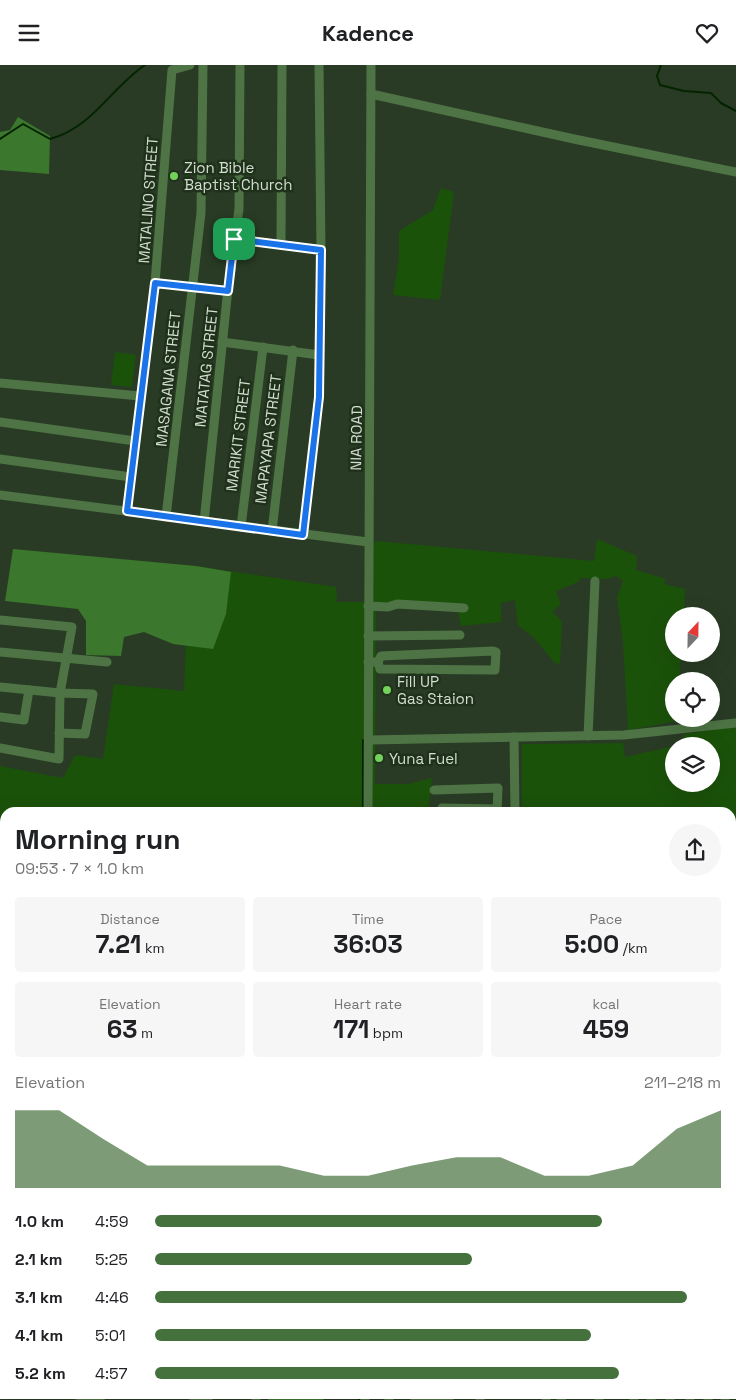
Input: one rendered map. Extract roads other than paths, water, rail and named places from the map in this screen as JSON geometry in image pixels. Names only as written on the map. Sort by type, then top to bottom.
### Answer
[{"type":"street","name":"MATALINO STREET","points":[[127,511],[155,283],[172,70],[190,65]]},
{"type":"street","name":"MASAGANA STREET","points":[[166,517],[201,213],[203,65]]},
{"type":"street","name":"MATATAG STREET","points":[[204,521],[222,342],[239,209],[240,65]]},
{"type":"street","points":[[281,245],[282,65]]},
{"type":"street","points":[[303,535],[319,397],[321,250],[319,65]]},
{"type":"street","name":"NIA ROAD","points":[[368,807],[368,740],[373,662],[368,636],[371,65]]},
{"type":"street","points":[[371,94],[574,139],[736,172]]},
{"type":"street","points":[[234,239],[321,250]]},
{"type":"street","points":[[155,283],[228,291]]},
{"type":"street","points":[[222,342],[319,355]]},
{"type":"street","name":"MARIKIT STREET","points":[[241,527],[263,347]]},
{"type":"street","name":"MAPAYAPA STREET","points":[[272,531],[293,351]]},
{"type":"street","points":[[0,383],[140,396]]},
{"type":"street","points":[[0,422],[135,441]]},
{"type":"street","points":[[0,459],[130,477]]},
{"type":"street","points":[[0,495],[368,542]]},
{"type":"street","points":[[588,736],[595,581]]},
{"type":"street","points":[[368,606],[388,607],[397,604],[464,607]]},
{"type":"street","points":[[0,621],[72,627],[68,659],[60,693],[59,759],[0,748]]},
{"type":"street","points":[[368,636],[460,635]]},
{"type":"street","points":[[495,651],[496,667],[495,670],[380,669],[373,662],[381,657],[495,651]]},
{"type":"street","points":[[0,652],[107,662]]},
{"type":"street","points":[[433,655],[433,669]]},
{"type":"street","points":[[0,687],[93,694],[85,734],[60,733]]},
{"type":"street","points":[[0,717],[24,720],[29,690]]},
{"type":"street","points":[[368,740],[624,735],[736,723]]},
{"type":"street","points":[[514,737],[515,807]]},
{"type":"street","points":[[434,789],[498,788],[497,807]]},
{"type":"street","points":[[441,807],[444,789]]},
{"type":"waterway","points":[[0,139],[23,124],[50,139],[65,134],[90,117],[133,74],[145,65]]},
{"type":"waterway","points":[[661,65],[657,76],[660,85],[684,91],[711,93],[721,103],[736,111]]},
{"type":"waterway","points":[[363,740],[363,807]]},
{"type":"place","name":"Zion Bible Baptist Church","points":[[174,176]]},
{"type":"place","name":"Fill UP Gas Staion","points":[[387,690]]},
{"type":"place","name":"Yuna Fuel","points":[[379,758]]}]
